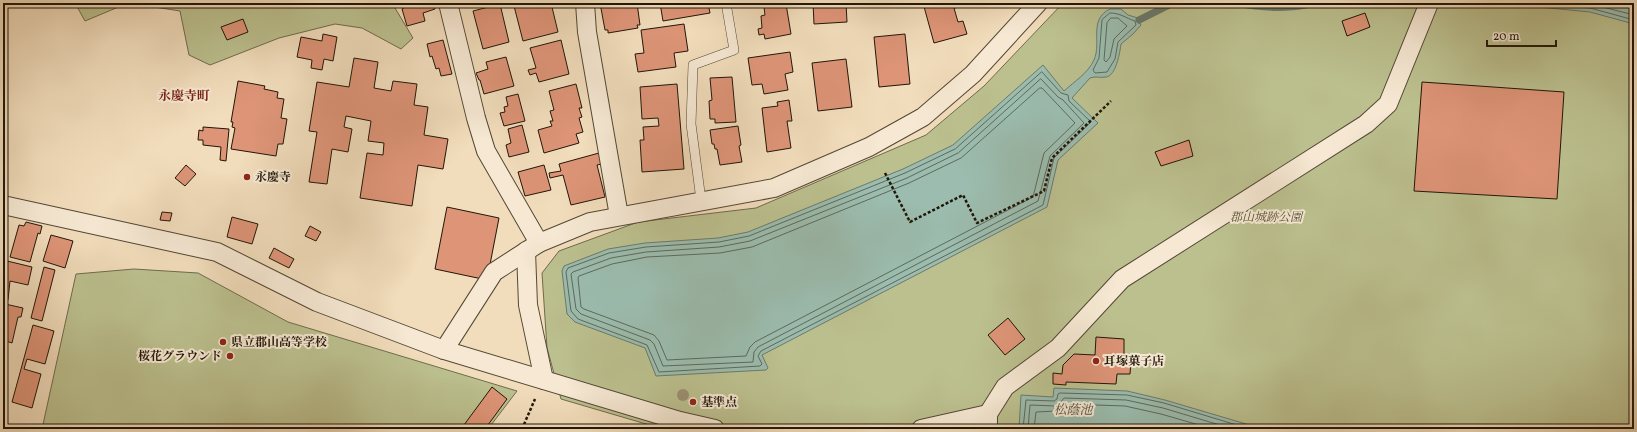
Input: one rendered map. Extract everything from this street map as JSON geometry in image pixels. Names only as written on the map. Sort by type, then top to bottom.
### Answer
[{"type":"street","points":[[448,3],[476,118],[486,151],[532,247],[528,305],[544,380]]},
{"type":"street","points":[[585,3],[587,32],[619,216]]},
{"type":"street","points":[[444,350],[494,272],[532,247],[590,222],[701,200],[774,188],[869,147],[923,117],[973,74],[1038,3]]},
{"type":"street","points":[[921,429],[988,421],[1005,387],[1058,348],[1122,279],[1366,124],[1388,104],[1428,3]]},
{"type":"street","points":[[3,205],[217,252],[317,302],[444,350],[680,421],[715,429]]},
{"type":"lane","points":[[701,200],[691,124],[693,65],[734,50],[726,3]]},
{"type":"path","points":[[885,173],[910,222],[963,195],[977,224],[1044,191],[1052,158],[1110,101]]},
{"type":"path","points":[[522,429],[544,380]]},
{"type":"green space","points":[[75,3],[128,3],[85,21]]},
{"type":"green space","points":[[129,3],[392,3],[413,38],[401,49],[362,28],[335,24],[279,38],[210,65],[189,55],[180,11]]},
{"type":"green space","name":"郡山城跡公園","points":[[1063,3],[1634,3],[1634,429],[663,429],[561,399],[547,348],[542,273],[559,251],[638,222],[756,208],[926,135],[984,86]]},
{"type":"green space","name":"桜花グラウンド","points":[[134,269],[198,273],[288,322],[517,391],[488,429],[42,429],[76,274]]},
{"type":"water","points":[[1498,3],[1634,3],[1634,24],[1590,12]]},
{"type":"water","points":[[1110,9],[1121,9],[1128,15],[1138,18],[1141,25],[1121,44],[1117,63],[1112,73],[1106,77],[1090,78],[1072,98],[1098,123],[1058,160],[1047,207],[762,355],[768,368],[766,370],[656,376],[645,348],[575,322],[567,314],[562,271],[564,266],[608,249],[645,243],[718,238],[748,232],[903,169],[953,145],[1043,65],[1064,91],[1085,73],[1094,60],[1097,46],[1097,25],[1103,14]]},
{"type":"water","name":"松蔭池","points":[[1054,388],[1127,391],[1165,400],[1263,429],[1019,429],[1021,395],[1053,397]]},
{"type":"building","points":[[403,3],[433,3],[435,9],[423,13],[425,21],[407,26],[402,9],[404,8]]},
{"type":"building","points":[[525,3],[551,3],[558,32],[523,41],[514,6]]},
{"type":"building","points":[[600,3],[637,3],[640,25],[637,25],[638,28],[608,33],[608,30],[605,30]]},
{"type":"building","points":[[660,3],[708,3],[710,13],[663,21]]},
{"type":"building","points":[[813,3],[846,3],[847,22],[814,24]]},
{"type":"building","points":[[923,3],[959,3],[960,7],[954,8],[958,22],[963,21],[967,34],[934,43]]},
{"type":"building","points":[[500,4],[509,42],[483,49],[473,11]]},
{"type":"building","points":[[786,4],[791,34],[765,39],[764,34],[759,35],[758,29],[762,28],[761,16],[765,15],[764,7]]},
{"type":"building","points":[[1365,13],[1370,27],[1347,36],[1342,21]]},
{"type":"building","points":[[243,19],[248,32],[227,40],[221,27]]},
{"type":"building","points":[[684,24],[688,51],[674,53],[676,67],[638,72],[635,54],[644,53],[641,30]]},
{"type":"building","points":[[323,34],[337,37],[333,61],[324,59],[322,70],[311,68],[312,60],[297,57],[301,37],[322,41]]},
{"type":"building","points":[[905,34],[910,84],[879,87],[874,37]]},
{"type":"building","points":[[443,40],[452,74],[441,76],[439,68],[436,69],[432,56],[430,57],[427,44]]},
{"type":"building","points":[[561,40],[569,74],[539,82],[536,73],[530,75],[528,70],[536,68],[530,48]]},
{"type":"building","points":[[790,52],[793,72],[785,74],[788,90],[764,94],[762,84],[752,85],[748,58]]},
{"type":"building","points":[[506,57],[514,86],[484,94],[480,80],[476,73],[488,69],[486,62]]},
{"type":"building","points":[[354,58],[378,62],[374,88],[391,91],[393,81],[417,84],[414,105],[428,107],[424,135],[448,139],[443,169],[418,165],[412,206],[360,198],[367,153],[383,155],[384,143],[368,141],[371,121],[346,116],[344,127],[352,129],[348,152],[332,149],[327,184],[309,182],[317,132],[309,131],[317,82],[349,87]]},
{"type":"building","points":[[846,59],[852,107],[818,111],[812,63]]},
{"type":"building","points":[[732,77],[736,122],[715,123],[715,119],[710,119],[709,101],[712,100],[710,78]]},
{"type":"building","points":[[238,81],[265,86],[264,89],[278,92],[277,98],[284,99],[281,118],[287,119],[283,144],[278,144],[276,156],[231,149],[235,128],[232,127],[233,122],[231,122]]},
{"type":"building","points":[[1422,82],[1564,92],[1557,199],[1414,191]]},
{"type":"building","points":[[576,84],[582,108],[579,108],[582,117],[579,118],[583,132],[576,134],[579,143],[544,153],[538,130],[552,126],[550,121],[553,121],[550,111],[554,110],[549,91]]},
{"type":"building","points":[[677,84],[684,169],[642,172],[640,140],[644,140],[643,127],[659,126],[658,118],[642,119],[640,87]]},
{"type":"building","points":[[518,94],[525,121],[504,126],[500,113],[505,112],[504,107],[508,106],[506,97]]},
{"type":"building","points":[[789,100],[792,121],[787,121],[791,148],[767,152],[762,108],[778,106],[777,102]]},
{"type":"building","points":[[522,125],[529,152],[509,157],[506,145],[511,143],[508,129]]},
{"type":"building","points":[[738,126],[741,145],[739,146],[742,162],[720,165],[717,149],[715,149],[714,144],[712,144],[710,130]]},
{"type":"building","points":[[203,127],[229,129],[226,161],[220,160],[221,147],[203,145],[203,140],[198,140],[199,130],[203,131]]},
{"type":"building","points":[[1189,140],[1193,156],[1161,166],[1155,152]]},
{"type":"building","points":[[599,153],[602,164],[597,165],[605,197],[571,205],[563,175],[550,178],[549,173],[561,171],[559,164]]},
{"type":"building","points":[[186,165],[196,174],[185,186],[175,178]]},
{"type":"building","points":[[544,165],[551,190],[525,196],[518,172]]},
{"type":"building","points":[[263,171],[277,174],[277,179],[272,179],[272,181],[263,181]]},
{"type":"building","points":[[447,207],[499,218],[487,280],[435,269]]},
{"type":"building","points":[[162,212],[172,213],[170,221],[160,220]]},
{"type":"building","points":[[232,217],[258,224],[252,244],[227,237]]},
{"type":"building","points":[[26,222],[42,226],[40,234],[38,233],[30,262],[10,257],[19,225],[24,226]]},
{"type":"building","points":[[310,226],[321,232],[316,241],[305,236]]},
{"type":"building","points":[[51,235],[73,241],[65,268],[43,261]]},
{"type":"building","points":[[274,248],[294,259],[289,268],[269,258]]},
{"type":"building","points":[[3,260],[32,267],[28,285],[10,281],[8,300],[3,299]]},
{"type":"building","points":[[44,267],[55,270],[42,321],[31,318]]},
{"type":"building","points":[[5,304],[23,308],[21,317],[18,317],[12,343],[3,340],[3,311]]},
{"type":"building","points":[[1008,318],[1025,339],[1005,355],[988,335]]},
{"type":"building","points":[[33,325],[54,331],[45,364],[27,359],[24,369],[41,374],[32,408],[12,402]]},
{"type":"building","name":"耳塚菓子店","points":[[1096,337],[1124,339],[1124,357],[1118,356],[1118,361],[1131,361],[1130,374],[1117,374],[1116,384],[1066,382],[1066,385],[1053,384],[1053,373],[1062,374],[1063,365],[1074,354],[1095,355]]},
{"type":"building","points":[[492,387],[507,399],[485,429],[461,429]]},
{"type":"waterway","points":[[1139,20],[1176,3]]},
{"type":"waterway","points":[[1237,3],[1276,8],[1296,7],[1315,3]]},
{"type":"place","name":"永慶寺","points":[[247,177]]},
{"type":"place","name":"県立郡山高等学校","points":[[223,342]]},
{"type":"place","name":"桜花グラウンド","points":[[230,356]]},
{"type":"place","name":"耳塚菓子店","points":[[1096,361]]},
{"type":"place","name":"基準点","points":[[693,402]]},
{"type":"district","name":"永慶寺町","points":[[184,95]]}]
